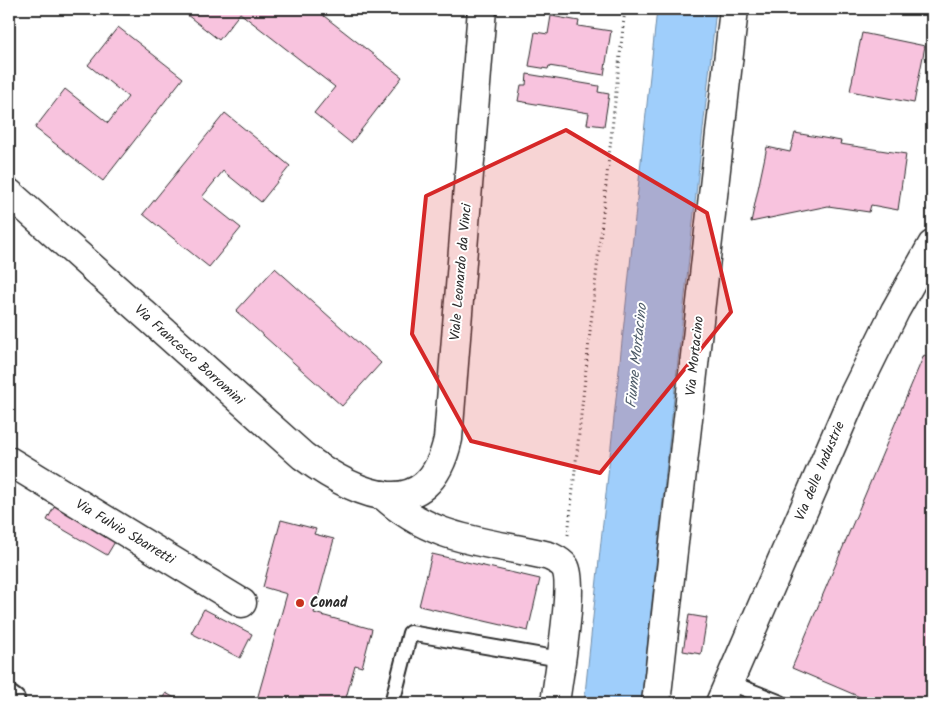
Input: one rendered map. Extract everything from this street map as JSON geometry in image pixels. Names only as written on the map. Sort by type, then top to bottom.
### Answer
[{"type":"street","name":"Viale Leonardo da Vinci","points":[[383,495],[404,496],[423,487],[436,472],[448,439],[482,9]]},
{"type":"street","name":"Via Mortacino","points":[[656,703],[734,9]]},
{"type":"street","name":"Via Francesco Borromini","points":[[9,193],[303,456],[330,475],[383,495]]},
{"type":"street","name":"Via delle Industrie","points":[[724,693],[854,394],[894,311],[932,245]]},
{"type":"street","name":"Via Fulvio Sbarretti","points":[[9,461],[242,603]]},
{"type":"street","points":[[383,495],[421,524],[444,534],[473,542],[549,556],[560,561],[565,567],[568,590],[555,703]]},
{"type":"lane","points":[[392,703],[410,633],[560,659]]},
{"type":"lane","points":[[724,693],[781,703]]},
{"type":"path","points":[[565,567],[625,9]]},
{"type":"highlighted area","points":[[566,130],[707,213],[731,312],[600,473],[471,441],[412,334],[426,196]]},
{"type":"water","name":"Fiume Mortacino","points":[[657,9],[716,9],[641,703],[584,703]]},
{"type":"building","points":[[183,9],[315,9],[402,77],[351,143],[314,113],[335,87],[240,13],[219,40],[182,11]]},
{"type":"building","points":[[551,16],[579,21],[578,26],[611,31],[604,75],[549,66],[548,69],[529,66],[535,32],[548,34]]},
{"type":"building","points":[[118,27],[183,78],[103,181],[35,128],[65,89],[108,123],[128,97],[88,65]]},
{"type":"building","points":[[862,33],[925,46],[914,103],[850,91]]},
{"type":"building","points":[[527,74],[599,86],[598,92],[609,94],[604,126],[587,124],[589,113],[518,101],[521,85],[526,85]]},
{"type":"building","points":[[225,113],[290,166],[261,202],[223,171],[202,197],[241,228],[209,267],[143,214]]},
{"type":"building","points":[[795,133],[841,141],[840,144],[906,154],[898,210],[871,205],[869,212],[828,206],[751,222],[767,147],[790,152]]},
{"type":"building","points":[[275,268],[381,363],[342,406],[236,311]]},
{"type":"building","points":[[924,355],[932,359],[932,703],[874,703],[792,668]]},
{"type":"building","points":[[58,500],[119,535],[107,555],[47,520]]},
{"type":"building","name":"Conad","points":[[281,520],[316,529],[314,534],[334,539],[314,613],[372,629],[362,667],[355,665],[346,698],[363,703],[256,703],[287,594],[263,587]]},
{"type":"building","points":[[432,554],[540,579],[528,631],[419,606]]},
{"type":"building","points":[[204,609],[252,634],[240,658],[191,633]]},
{"type":"building","points":[[689,615],[707,618],[701,654],[683,651]]},
{"type":"building","points":[[166,693],[183,703],[159,703]]},
{"type":"place","name":"Conad","points":[[300,603]]}]
